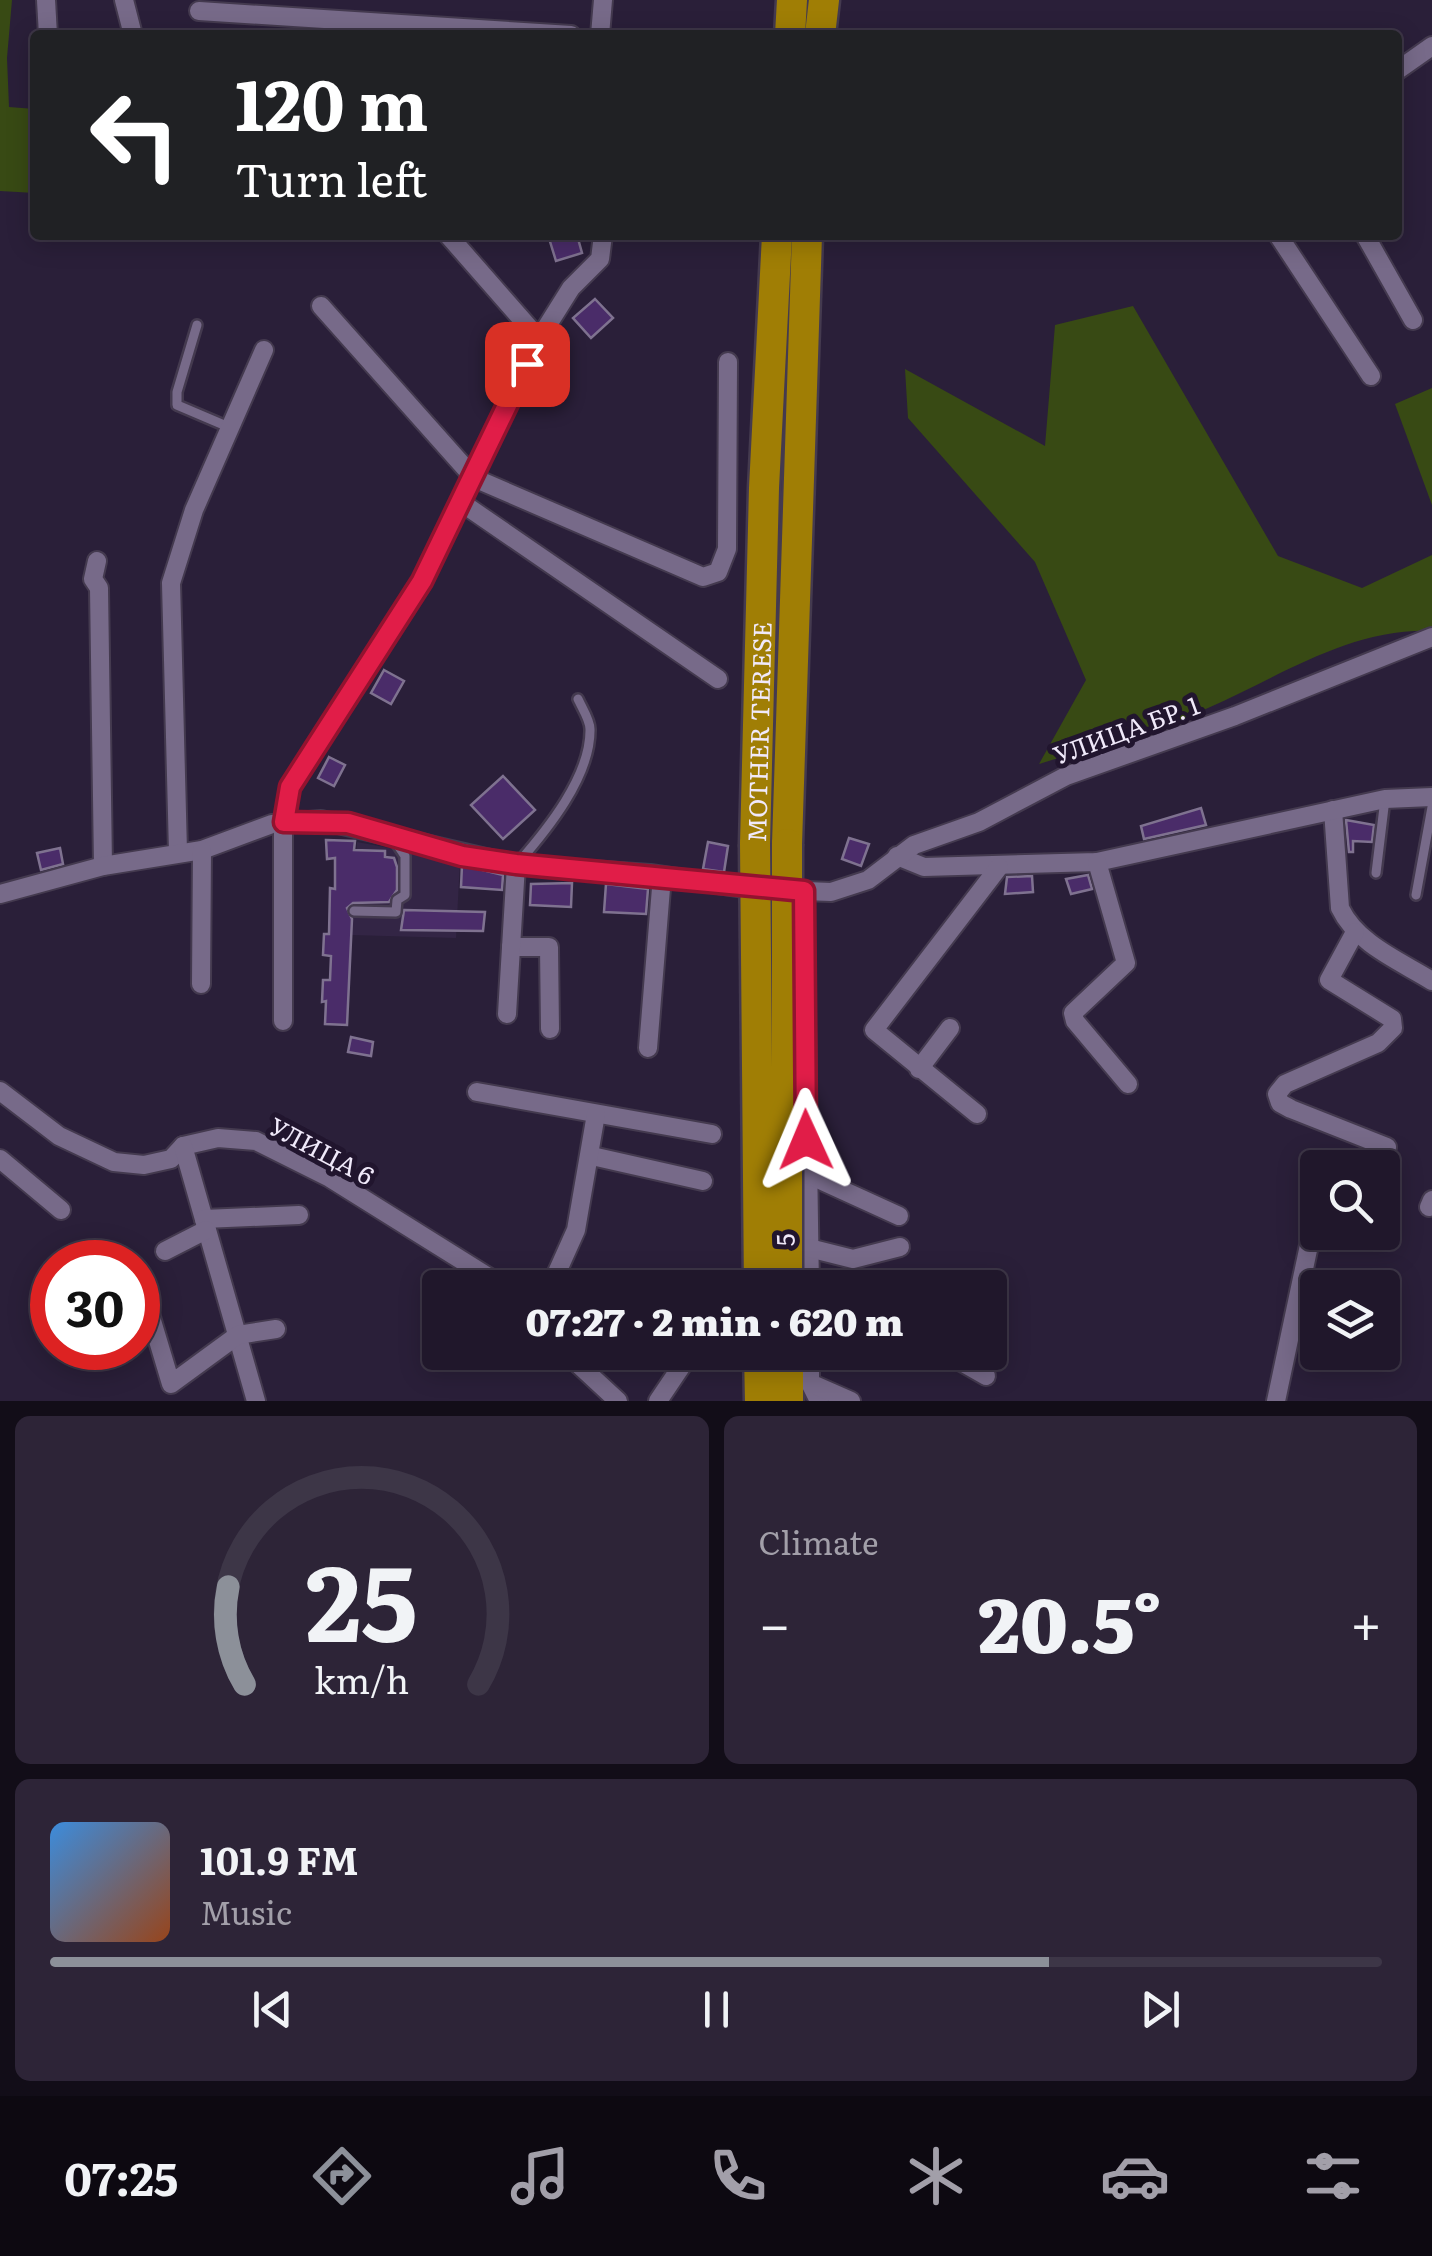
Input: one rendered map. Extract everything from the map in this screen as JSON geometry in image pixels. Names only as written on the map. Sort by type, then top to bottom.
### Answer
[{"type":"highway","points":[[790,30],[792,0]]},
{"type":"highway","points":[[821,30],[824,0]]},
{"type":"highway","name":"MOTHER TERESE","points":[[742,1270],[764,488],[777,240]]},
{"type":"highway","name":"MOTHER TERESE","points":[[787,1270],[787,844],[807,240]]},
{"type":"highway","points":[[760,1370],[760,1401]]},
{"type":"street","points":[[46,0],[48,30]]},
{"type":"street","points":[[124,0],[132,30]]},
{"type":"street","points":[[601,30],[604,0]]},
{"type":"street","points":[[199,11],[494,30]]},
{"type":"street","points":[[1402,67],[1432,46]]},
{"type":"street","points":[[452,240],[538,339]]},
{"type":"street","points":[[1281,240],[1371,376]]},
{"type":"street","points":[[1368,240],[1413,320]]},
{"type":"street","points":[[284,1021],[284,802],[296,776],[422,581],[538,339],[603,244]]},
{"type":"street","points":[[320,306],[474,478],[696,575],[714,576],[722,567],[727,549],[728,362]]},
{"type":"street","points":[[178,852],[171,583],[194,510],[264,350]]},
{"type":"street","points":[[462,503],[718,680]]},
{"type":"street","points":[[97,561],[94,578],[100,588],[103,866]]},
{"type":"street","name":"УЛИЦА БР. 1","points":[[804,891],[849,888],[897,856],[980,822],[1066,776],[1234,716],[1432,637]]},
{"type":"street","points":[[897,856],[924,867],[1097,862],[1385,798],[1432,797]]},
{"type":"street","points":[[1333,810],[1340,908],[1355,932],[1432,981]]},
{"type":"street","points":[[0,894],[103,866],[202,850],[284,822],[321,820],[391,834],[462,856],[516,864],[804,891]]},
{"type":"street","points":[[200,984],[202,850]]},
{"type":"street","points":[[1097,862],[1126,963],[1074,1013],[1075,1021],[1128,1084]]},
{"type":"street","points":[[507,1014],[516,864]]},
{"type":"street","points":[[977,1114],[876,1036],[875,1024],[999,867]]},
{"type":"street","points":[[648,1048],[662,876]]},
{"type":"street","name":"5","points":[[804,891],[810,1270]]},
{"type":"street","points":[[1355,932],[1328,980],[1392,1019],[1393,1028],[1378,1043],[1285,1084],[1277,1094],[1280,1104],[1387,1146]]},
{"type":"street","points":[[511,947],[548,947],[550,1028]]},
{"type":"street","points":[[918,1069],[950,1028]]},
{"type":"street","name":"УЛИЦА 6","points":[[0,1091],[59,1136],[114,1162],[144,1165],[171,1159],[184,1146],[232,1137],[278,1151],[476,1270]]},
{"type":"street","points":[[477,1092],[712,1134]]},
{"type":"street","points":[[558,1270],[576,1230],[592,1156],[596,1114]]},
{"type":"street","points":[[184,1146],[256,1401]]},
{"type":"street","points":[[592,1156],[704,1181]]},
{"type":"street","points":[[0,1159],[60,1210]]},
{"type":"street","points":[[807,1174],[900,1216]]},
{"type":"street","points":[[165,1252],[205,1225],[299,1215]]},
{"type":"street","points":[[809,1248],[854,1260],[900,1247]]},
{"type":"street","points":[[1276,1401],[1308,1250]]},
{"type":"street","points":[[160,1349],[170,1384],[238,1335],[276,1329]]},
{"type":"street","points":[[585,1370],[618,1401]]},
{"type":"street","points":[[658,1401],[679,1370]]},
{"type":"street","points":[[976,1370],[986,1376]]},
{"type":"street","points":[[799,1392],[820,1401]]},
{"type":"street","points":[[799,1392],[851,1401]]},
{"type":"lane","points":[[197,325],[177,392],[178,404],[231,428]]},
{"type":"lane","points":[[516,864],[557,819],[583,760],[590,728],[578,699]]},
{"type":"lane","points":[[1376,874],[1385,798]]},
{"type":"lane","points":[[1416,895],[1432,808]]},
{"type":"lane","points":[[354,911],[396,912],[396,900],[404,894],[405,856],[391,834]]},
{"type":"shaded area","points":[[357,842],[460,861],[456,938],[351,935]]},
{"type":"green space","points":[[0,0],[12,0],[7,58],[9,107],[30,109],[30,193],[0,191]]},
{"type":"green space","points":[[1133,306],[1278,556],[1362,588],[1432,555],[1432,631],[1402,632],[1344,646],[1188,717],[1039,764],[1086,680],[1035,562],[908,418],[905,369],[1045,446],[1055,325]]},
{"type":"green space","points":[[1432,388],[1432,505],[1395,404]]},
{"type":"building","points":[[550,240],[578,240],[582,253],[556,261]]},
{"type":"building","points":[[595,299],[613,318],[591,338],[573,318]]},
{"type":"building","points":[[384,670],[404,681],[391,704],[371,693]]},
{"type":"building","points":[[329,757],[345,765],[334,786],[318,778]]},
{"type":"building","points":[[503,776],[535,810],[503,839],[471,805]]},
{"type":"building","points":[[1201,808],[1206,825],[1144,839],[1141,826]]},
{"type":"building","points":[[1346,820],[1374,825],[1372,842],[1353,841],[1353,852],[1349,852]]},
{"type":"building","points":[[849,838],[869,844],[861,866],[842,859]]},
{"type":"building","points":[[326,840],[355,841],[354,850],[385,851],[385,857],[394,858],[397,867],[397,890],[389,902],[353,903],[347,908],[352,919],[347,1025],[325,1024],[326,1001],[322,1002],[323,980],[330,980],[331,956],[323,955],[324,934],[329,934],[330,888],[335,889],[335,858],[327,859]]},
{"type":"building","points":[[708,842],[728,846],[724,872],[703,869]]},
{"type":"building","points":[[60,848],[63,864],[41,870],[37,853]]},
{"type":"building","points":[[462,865],[503,875],[502,890],[461,887]]},
{"type":"building","points":[[1088,875],[1092,889],[1071,894],[1066,879]]},
{"type":"building","points":[[1032,876],[1033,892],[1005,894],[1007,877]]},
{"type":"building","points":[[572,883],[571,907],[530,905],[531,884]]},
{"type":"building","points":[[606,884],[648,889],[646,914],[604,912]]},
{"type":"building","points":[[404,910],[485,912],[483,931],[401,930]]},
{"type":"building","points":[[351,1037],[373,1042],[371,1056],[348,1052]]},
{"type":"route","points":[[527,364],[422,581],[290,787],[284,802],[284,822],[348,823],[462,856],[516,864],[804,891],[806,1140]]}]
